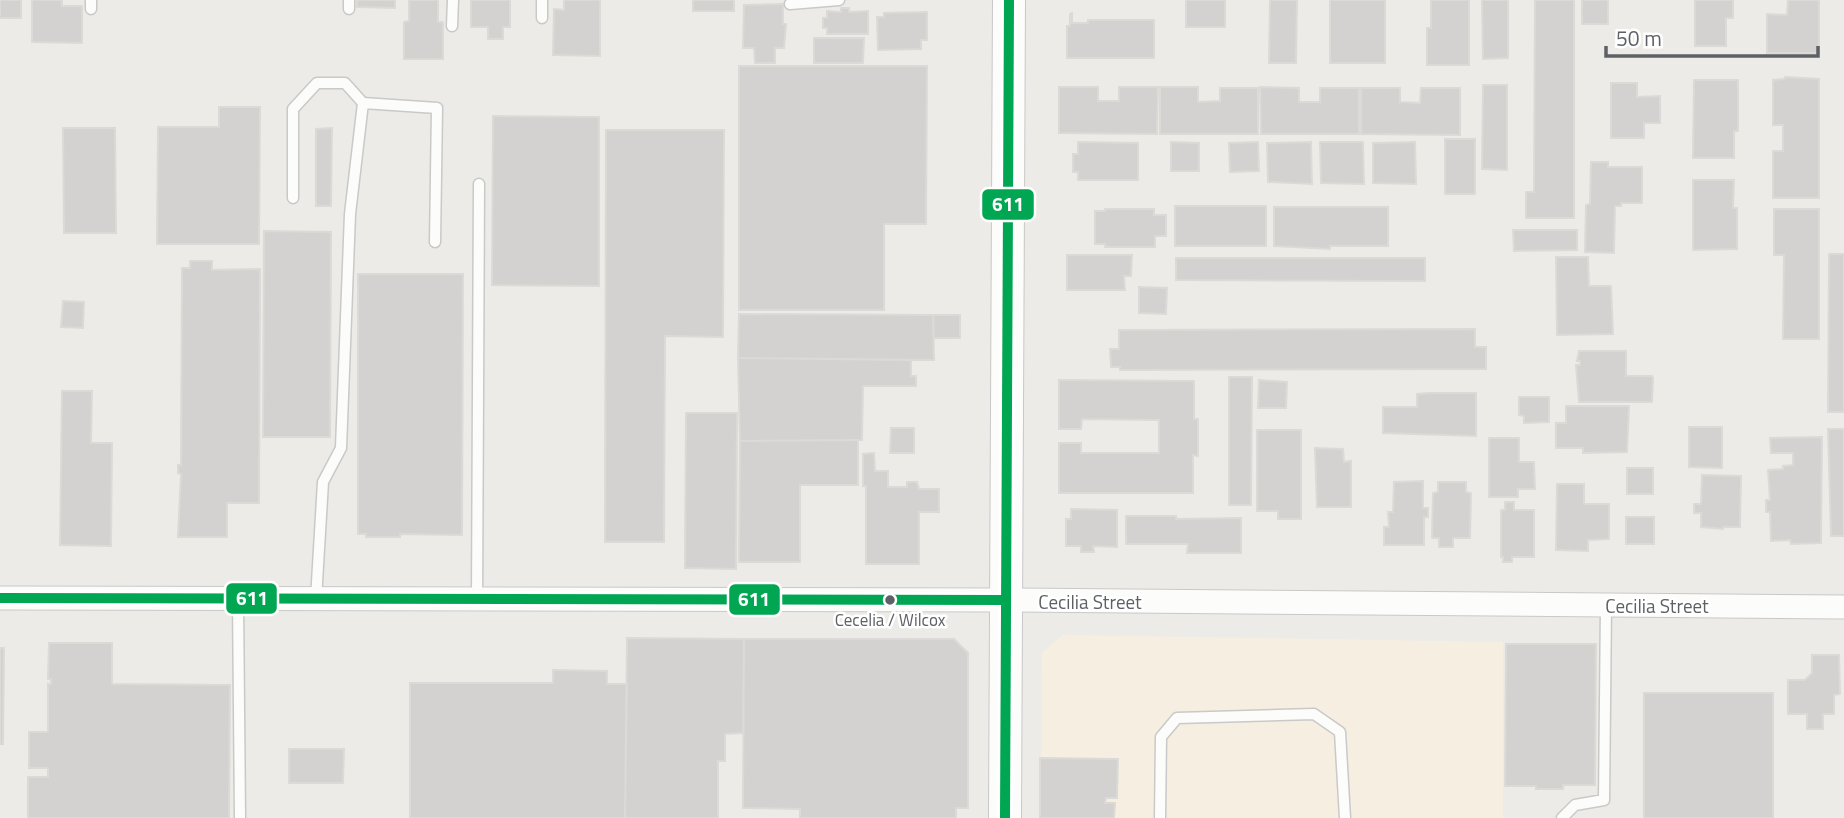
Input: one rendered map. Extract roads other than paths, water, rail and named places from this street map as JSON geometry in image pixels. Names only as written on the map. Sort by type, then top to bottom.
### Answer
[{"type":"street","points":[[1005,818],[1009,0]]},
{"type":"street","name":"Cecilia Street","points":[[0,598],[1006,600],[1844,607]]},
{"type":"lane","points":[[452,26],[453,0]]},
{"type":"lane","points":[[542,0],[542,18]]},
{"type":"lane","points":[[790,4],[839,0]]},
{"type":"lane","points":[[293,198],[293,109],[317,83],[345,83],[363,103],[437,108],[435,242]]},
{"type":"lane","points":[[316,599],[323,482],[341,448],[350,214],[363,103]]},
{"type":"lane","points":[[477,600],[479,184]]},
{"type":"lane","points":[[238,599],[240,818]]},
{"type":"lane","points":[[1562,818],[1575,806],[1604,800],[1606,605]]},
{"type":"lane","points":[[1160,818],[1161,737],[1177,718],[1314,715],[1340,732],[1345,818]]},
{"type":"place","name":"Cecelia / Wilcox","points":[[890,600]]}]
